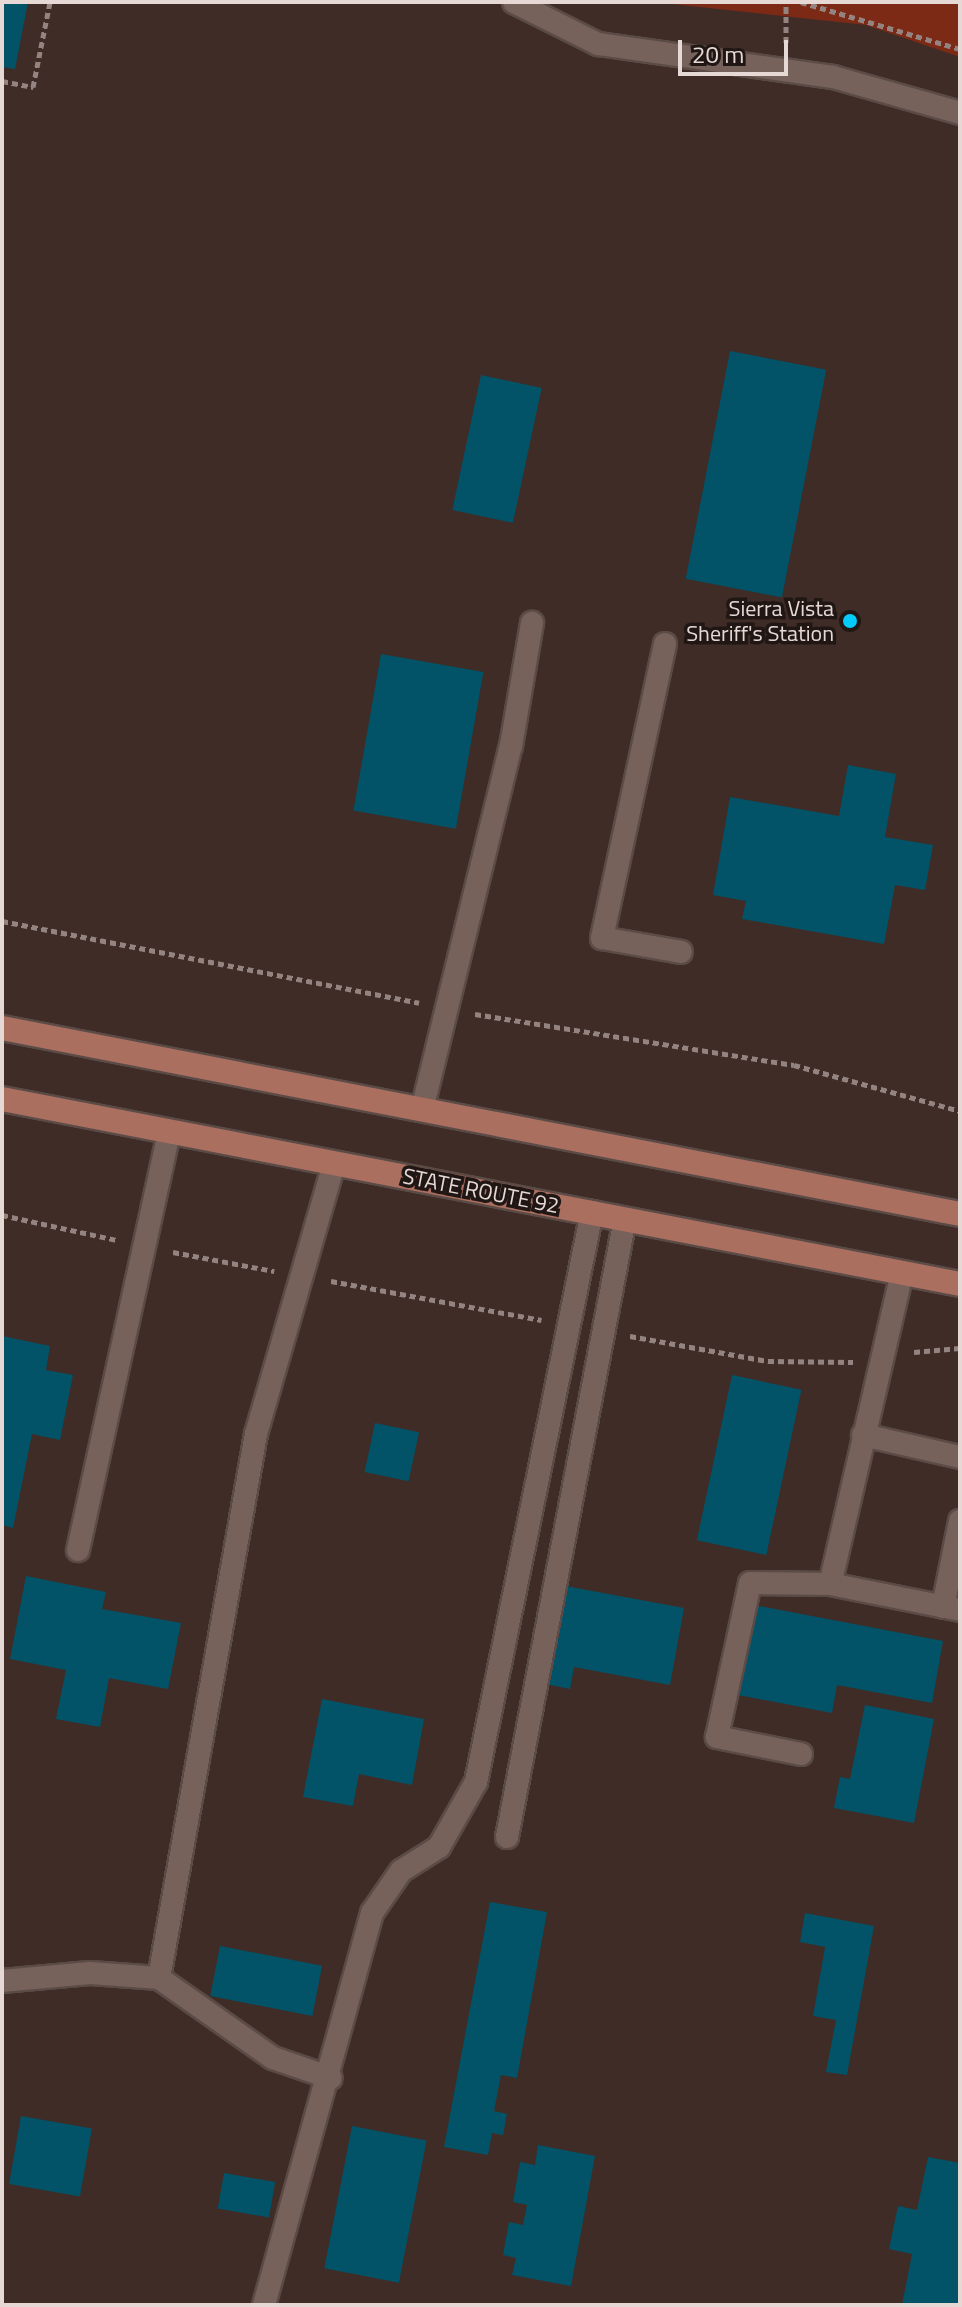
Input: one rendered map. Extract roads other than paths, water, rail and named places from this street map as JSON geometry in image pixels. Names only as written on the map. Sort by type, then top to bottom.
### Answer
[{"type":"main road","points":[[2,1028],[960,1214]]},
{"type":"main road","name":"STATE ROUTE 92","points":[[2,1099],[960,1284]]},
{"type":"lane","points":[[514,2],[598,44],[905,93],[960,113]]},
{"type":"lane","points":[[422,1110],[511,746],[532,623]]},
{"type":"lane","points":[[665,644],[602,938],[681,952]]},
{"type":"lane","points":[[78,1550],[169,1131]]},
{"type":"lane","points":[[159,1978],[256,1434],[305,1277],[334,1163]]},
{"type":"lane","points":[[264,2305],[331,2078],[372,1913],[401,1871],[439,1847],[476,1782],[592,1212]]},
{"type":"lane","points":[[507,1837],[625,1219]]},
{"type":"lane","points":[[830,1584],[902,1273]]},
{"type":"lane","points":[[863,1435],[960,1457]]},
{"type":"lane","points":[[801,1754],[717,1737],[750,1583],[830,1584],[952,1608],[960,1521]]},
{"type":"lane","points":[[2,1981],[125,1972],[159,1978],[273,2058],[331,2078]]},
{"type":"place","name":"Sierra Vista Sheriff's Station","points":[[850,621]]}]
